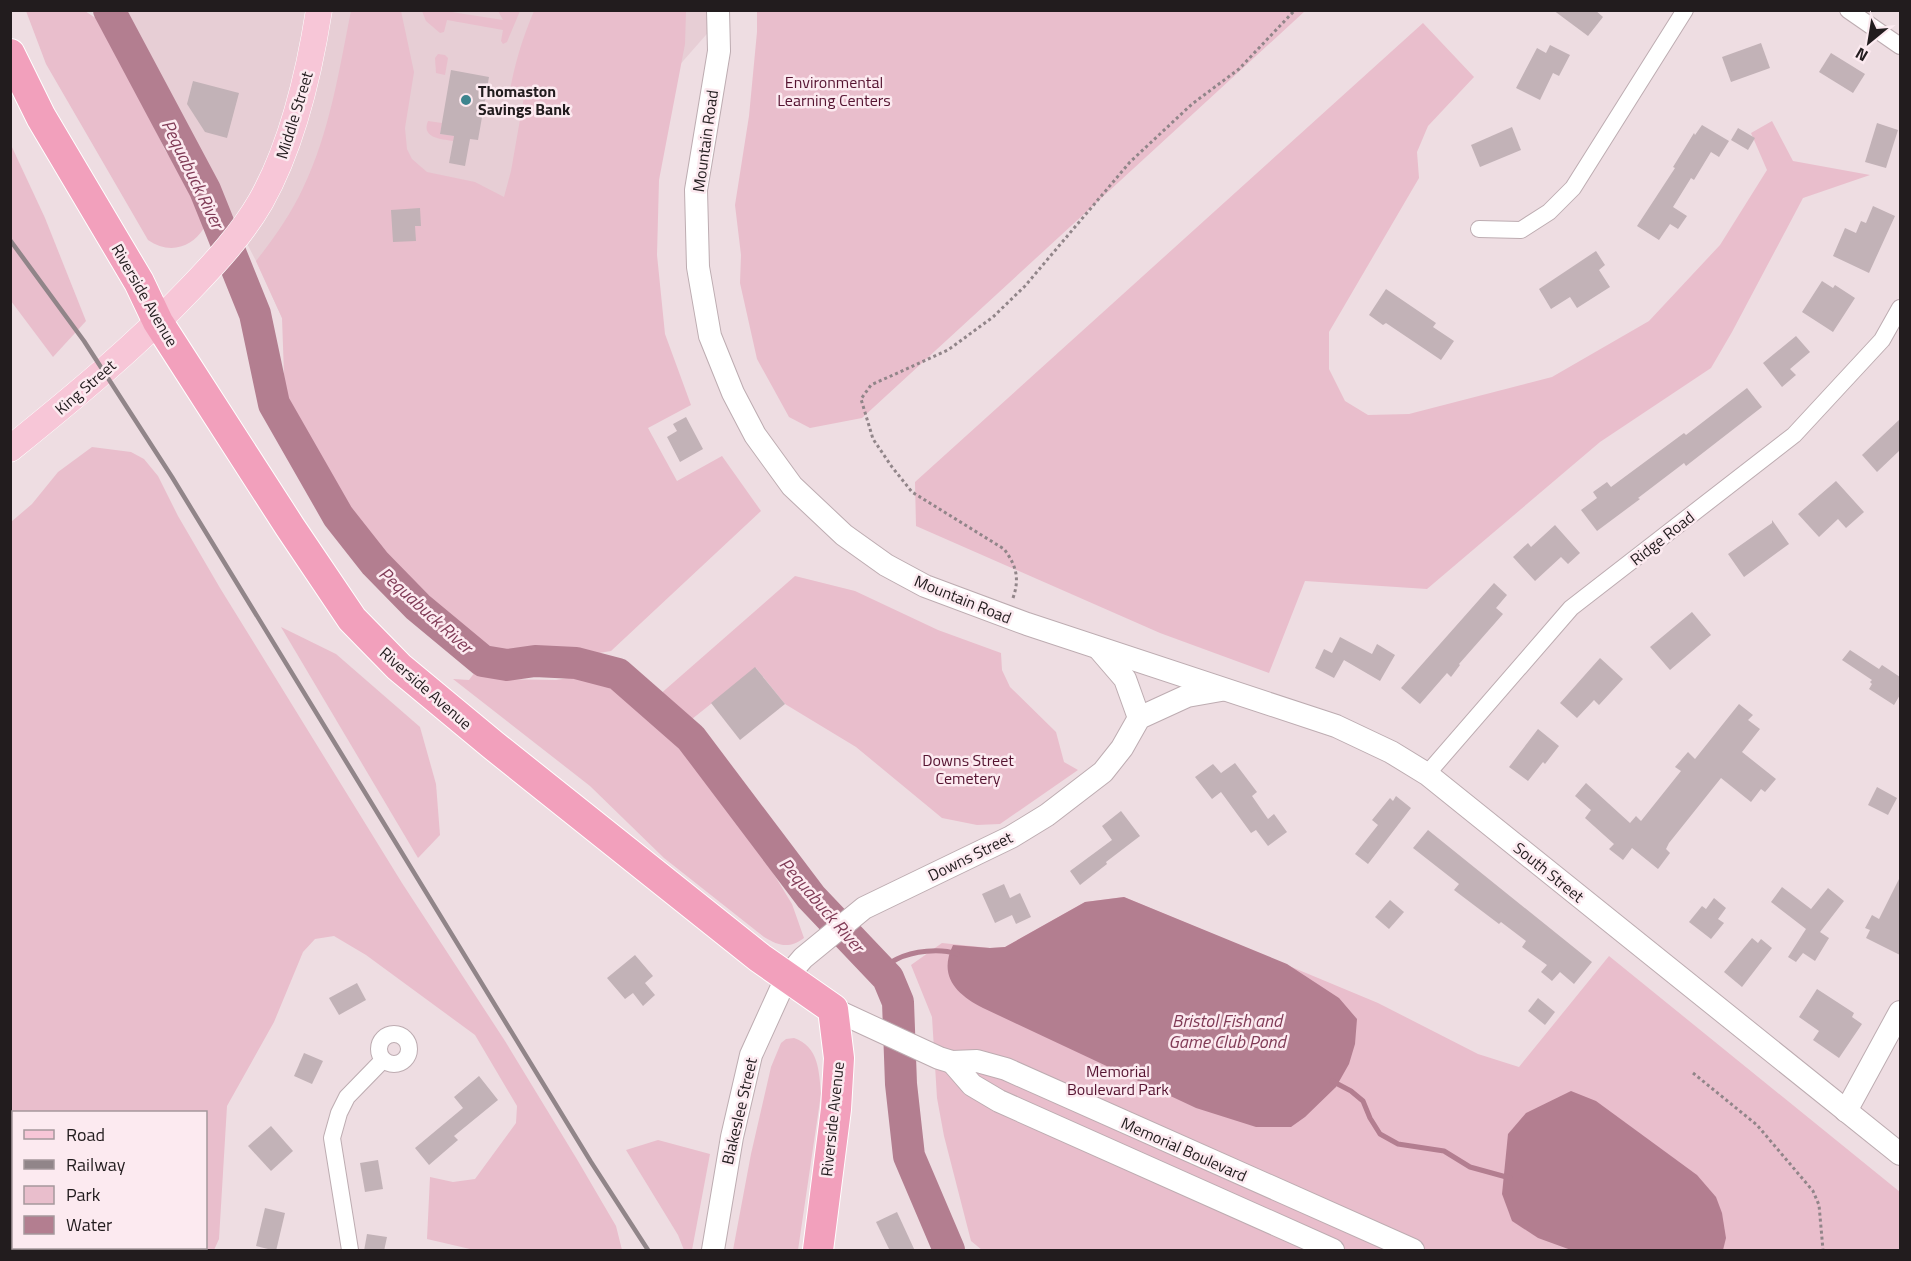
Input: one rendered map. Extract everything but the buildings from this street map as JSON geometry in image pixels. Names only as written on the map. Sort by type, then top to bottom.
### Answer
[{"type":"highway","name":"Riverside Avenue","points":[[10,54],[41,117],[139,282],[158,322],[352,619],[399,667],[459,718],[786,978],[833,1010],[839,1058],[837,1099],[818,1251]]},
{"type":"main road","name":"Middle Street","points":[[158,322],[207,273],[247,223],[262,200],[283,156],[312,56],[319,10]]},
{"type":"main road","name":"Mountain Road","points":[[718,10],[718,51],[696,190],[698,267],[710,336],[733,393],[755,435],[792,486],[844,535],[886,565],[925,586],[1006,617],[1155,666]]},
{"type":"main road","name":"King Street","points":[[10,449],[85,388],[158,322]]},
{"type":"main road","points":[[1096,647],[1116,666],[1125,679],[1139,718],[1187,696],[1228,690]]},
{"type":"main road","name":"South Street","points":[[1155,666],[1336,726],[1391,752],[1427,774],[1900,1154]]},
{"type":"main road","name":"Downs Street","points":[[786,978],[815,947],[864,908],[1011,837],[1047,815],[1103,772],[1122,748],[1139,718]]},
{"type":"main road","name":"Blakeslee Street","points":[[713,1251],[732,1137],[751,1055],[786,978]]},
{"type":"main road","name":"Memorial Boulevard","points":[[833,1010],[945,1060],[972,1085],[999,1101],[1333,1251]]},
{"type":"main road","points":[[1846,1111],[1900,1012]]},
{"type":"main road","name":"Memorial Boulevard","points":[[945,1060],[976,1061],[1006,1069],[1413,1251]]},
{"type":"street","points":[[1479,229],[1521,230],[1549,212],[1573,188],[1685,10]]},
{"type":"street","points":[[1848,10],[1900,46]]},
{"type":"street","name":"Ridge Road","points":[[1427,774],[1571,608],[1794,435],[1882,340],[1900,308]]},
{"type":"street","points":[[350,1251],[332,1138],[339,1113],[347,1097],[383,1060]]},
{"type":"path","points":[[1006,617],[1017,586],[1014,563],[1004,549],[912,492],[873,439],[861,399],[871,385],[948,350],[993,317],[1025,286],[1130,162],[1192,104],[1239,69],[1295,10]]},
{"type":"path","points":[[1694,1073],[1757,1125],[1813,1191],[1819,1205],[1823,1251]]},
{"type":"shaded area","points":[[122,11],[727,11],[662,85],[574,261],[282,318],[256,261],[153,61]]},
{"type":"green space","name":"Environmental Learning Centers","points":[[757,10],[1305,11],[862,418],[810,428],[789,417],[757,359],[740,283],[741,255],[735,205],[749,116]]},
{"type":"green space","points":[[26,11],[85,11],[100,21],[129,74],[165,150],[194,194],[204,228],[193,241],[171,248],[148,240],[46,64]]},
{"type":"green space","points":[[351,11],[401,11],[414,72],[405,128],[407,149],[412,159],[427,172],[475,182],[504,197],[511,171],[525,91],[509,96],[519,53],[534,11],[686,11],[685,44],[659,180],[657,255],[665,334],[691,405],[648,428],[677,481],[722,456],[761,511],[611,651],[593,654],[528,649],[500,652],[473,644],[420,598],[347,508],[285,402],[282,318],[256,261],[288,216],[312,167],[333,101]]},
{"type":"green space","points":[[422,11],[445,11],[503,20],[498,11],[520,11],[507,42],[503,44],[501,41],[503,30],[447,20],[444,32],[440,33],[426,21]]},
{"type":"green space","points":[[1423,23],[1474,77],[1428,126],[1417,152],[1419,178],[1329,332],[1329,369],[1345,401],[1368,415],[1409,414],[1552,377],[1649,321],[1720,245],[1767,170],[1751,133],[1772,121],[1793,161],[1870,175],[1803,198],[1711,368],[1600,442],[1427,589],[1305,581],[1269,673],[1160,633],[916,526],[915,482]]},
{"type":"green space","points":[[438,54],[448,58],[445,75],[436,73],[435,58]]},
{"type":"green space","points":[[428,121],[442,123],[440,134],[454,136],[453,141],[433,137],[427,131]]},
{"type":"green space","points":[[11,145],[45,218],[86,321],[53,357],[11,301]]},
{"type":"green space","points":[[92,447],[131,452],[144,459],[158,476],[178,516],[220,588],[402,883],[505,1041],[578,1161],[616,1226],[622,1250],[470,1250],[427,1239],[430,1177],[453,1182],[475,1179],[516,1123],[517,1106],[475,1035],[366,955],[334,936],[315,939],[303,952],[274,1022],[227,1106],[219,1239],[214,1250],[11,1250],[11,522],[32,504],[58,472]]},
{"type":"green space","name":"Downs Street Cemetery","points":[[795,576],[855,591],[938,630],[1001,653],[1002,670],[1010,687],[1056,732],[1064,762],[1078,770],[1000,824],[977,825],[942,818],[856,747],[785,704],[756,668],[687,723],[658,696]]},
{"type":"green space","points":[[281,627],[336,654],[420,727],[436,784],[440,835],[418,858]]},
{"type":"green space","points":[[475,672],[500,679],[556,680],[575,677],[596,681],[620,692],[658,720],[684,744],[770,868],[792,904],[804,938],[794,944],[784,945],[764,937],[664,858],[590,786],[453,679],[469,680]]},
{"type":"green space","name":"Memorial Boulevard Park","points":[[1124,897],[1378,1003],[1478,1054],[1519,1067],[1609,956],[1900,1192],[1900,1250],[982,1250],[971,1241],[944,1136],[937,1098],[932,1017],[911,965],[942,943],[990,948],[1005,947],[1085,902]]},
{"type":"green space","points":[[794,1038],[808,1047],[813,1054],[818,1069],[821,1094],[798,1250],[733,1250],[751,1154],[771,1067],[781,1043],[786,1039]]},
{"type":"green space","points":[[658,1140],[710,1154],[692,1250],[684,1250],[678,1235],[626,1150]]},
{"type":"water","name":"Bristol Fish and Game Club Pond","points":[[1124,897],[1287,964],[1339,998],[1357,1019],[1355,1044],[1349,1064],[1336,1087],[1305,1117],[1291,1127],[1256,1127],[1196,1108],[973,1003],[952,983],[948,966],[953,945],[1005,947],[1085,902]]},
{"type":"water","points":[[1571,1091],[1596,1101],[1697,1175],[1716,1197],[1722,1213],[1726,1238],[1723,1250],[1571,1250],[1538,1238],[1512,1221],[1502,1194],[1508,1134],[1526,1113]]},
{"type":"waterway","name":"Pequabuck River","points":[[109,10],[205,190],[255,314],[274,404],[338,516],[375,563],[418,607],[483,661],[507,665],[535,661],[576,663],[618,674],[691,738],[811,897],[888,978],[898,1002],[901,1084],[909,1156],[949,1250]]},
{"type":"waterway","points":[[881,970],[903,956],[919,952],[943,951],[957,954]]},
{"type":"waterway","points":[[1332,1081],[1351,1091],[1363,1101],[1380,1134],[1398,1144],[1444,1151],[1470,1167],[1510,1178]]},
{"type":"railway","points":[[10,240],[84,341],[172,477],[591,1162],[648,1250]]},
{"type":"place","name":"Thomaston Savings Bank","points":[[466,100]]}]
